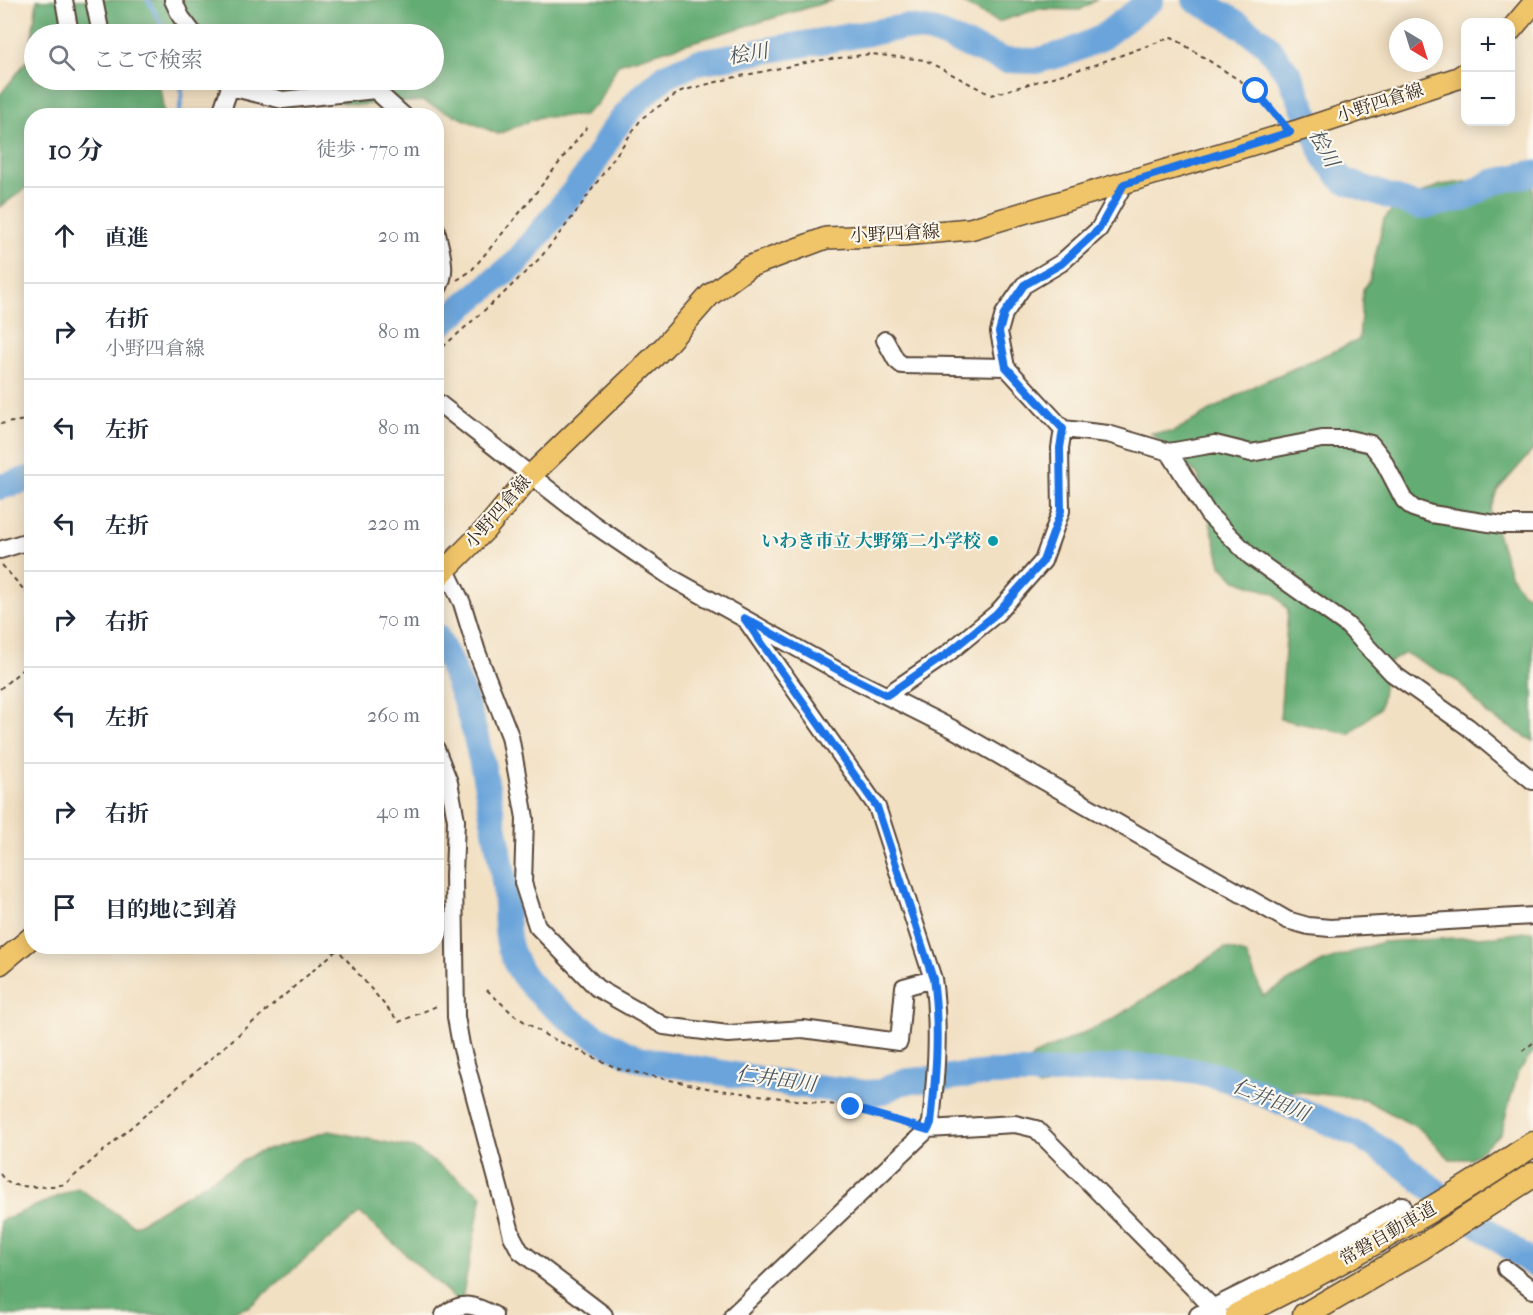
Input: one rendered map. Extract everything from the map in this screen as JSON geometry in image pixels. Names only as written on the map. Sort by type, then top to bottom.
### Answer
[{"type":"highway","name":"常磐自動車道","points":[[1238,1315],[1314,1277],[1429,1211],[1533,1144]]},
{"type":"highway","name":"常磐自動車道","points":[[1305,1315],[1422,1247],[1533,1175]]},
{"type":"main road","points":[[1515,25],[1533,4]]},
{"type":"main road","name":"小野四倉線","points":[[444,571],[485,530],[530,476],[664,347],[710,295],[748,267],[826,237],[902,235],[970,229],[1295,131],[1461,76]]},
{"type":"main road","points":[[0,964],[24,944]]},
{"type":"street","points":[[64,0],[68,24]]},
{"type":"street","points":[[94,0],[99,24]]},
{"type":"street","points":[[173,0],[186,24]]},
{"type":"street","points":[[222,108],[226,90]]},
{"type":"street","points":[[251,90],[283,100],[375,90],[395,108]]},
{"type":"street","points":[[1124,184],[1099,229],[1061,264],[1024,285],[1004,314],[999,332],[1006,367],[1063,429],[1108,434],[1169,452],[1215,444],[1251,453],[1322,439],[1349,439],[1371,444],[1382,458],[1404,500],[1413,508],[1431,514],[1502,525],[1533,525]]},
{"type":"street","points":[[885,340],[896,360],[902,365],[1006,367]]},
{"type":"street","points":[[444,407],[592,524],[675,580],[849,676],[952,729],[1287,920],[1308,926],[1330,928],[1533,916]]},
{"type":"street","points":[[887,695],[947,654],[997,613],[1043,561],[1061,511],[1060,448],[1063,429]]},
{"type":"street","points":[[1169,452],[1208,514],[1250,556],[1347,625],[1392,673],[1468,727],[1533,781]]},
{"type":"street","points":[[0,550],[24,542]]},
{"type":"street","points":[[444,578],[462,603],[477,652],[510,736],[525,818],[524,883],[537,926],[597,988],[664,1026],[728,1034],[803,1029],[899,1042],[904,987],[933,979]]},
{"type":"street","points":[[733,1315],[930,1126],[938,1054],[937,1004],[933,979],[877,807],[744,618]]},
{"type":"street","points":[[444,769],[449,782],[456,820],[456,1017],[461,1045],[512,1236],[520,1251],[604,1315]]},
{"type":"street","points":[[930,1126],[1015,1124],[1036,1129],[1217,1311]]},
{"type":"street","points":[[1198,1315],[1217,1311],[1402,1205]]},
{"type":"street","points":[[1506,1269],[1533,1290]]},
{"type":"street","points":[[444,1315],[462,1304],[479,1307],[494,1315]]},
{"type":"path","points":[[444,346],[541,257],[574,215],[642,118],[681,91],[736,77],[815,61],[871,54],[925,60],[991,95],[1091,66],[1172,37],[1256,91],[1295,131]]},
{"type":"path","points":[[454,282],[471,271],[587,128]]},
{"type":"path","points":[[0,424],[24,420]]},
{"type":"path","points":[[0,563],[24,590]]},
{"type":"path","points":[[0,689],[24,668]]},
{"type":"path","points":[[0,1174],[6,1181],[13,1184],[56,1186],[65,1184],[328,954]]},
{"type":"path","points":[[342,954],[399,1022],[456,999]]},
{"type":"path","points":[[486,990],[514,1015],[547,1036],[619,1069],[712,1089],[851,1107],[930,1126]]},
{"type":"path","points":[[1522,1051],[1533,1043]]},
{"type":"green space","points":[[37,0],[834,0],[618,64],[598,103],[582,116],[540,117],[498,134],[444,111],[444,108],[422,101],[358,105],[272,90],[444,90],[444,24],[34,24]]},
{"type":"green space","points":[[957,0],[1096,0],[1080,10],[1038,9],[998,22]]},
{"type":"green space","points":[[24,64],[24,90],[160,90],[163,108],[24,108],[24,189],[0,207],[0,95]]},
{"type":"green space","points":[[1533,173],[1533,450],[1497,491],[1490,511],[1510,574],[1522,592],[1533,598],[1533,741],[1488,715],[1459,682],[1405,653],[1387,664],[1380,708],[1349,734],[1280,719],[1288,610],[1275,594],[1236,580],[1221,565],[1198,475],[1151,433],[1173,432],[1256,385],[1359,340],[1363,289],[1369,282],[1384,219],[1399,203],[1441,185]]},
{"type":"green space","points":[[1533,931],[1533,1053],[1518,1072],[1501,1133],[1470,1159],[1450,1159],[1420,1129],[1364,1099],[1274,1089],[1207,1072],[1102,1073],[1039,1087],[1021,1076],[1033,1056],[1113,1019],[1225,948],[1246,954],[1263,996],[1323,962],[1382,942],[1494,936]]},
{"type":"green space","points":[[329,1131],[413,1148],[482,1195],[461,1304],[360,1213],[250,1306],[225,1315],[0,1315],[0,1221],[78,1188],[135,1226],[254,1154]]},
{"type":"waterway","points":[[148,0],[161,24]]},
{"type":"waterway","name":"桧川","points":[[444,322],[516,263],[587,175],[613,130],[639,99],[667,75],[698,62],[904,27],[932,31],[1004,60],[1036,61],[1069,52],[1101,38],[1151,0]]},
{"type":"waterway","name":"桧川","points":[[1195,0],[1231,19],[1265,43],[1290,76],[1326,160],[1344,181],[1420,207],[1466,198],[1490,183],[1533,173]]},
{"type":"waterway","points":[[180,108],[181,90]]},
{"type":"waterway","name":"仁井田川","points":[[0,487],[24,480]]},
{"type":"waterway","name":"仁井田川","points":[[444,651],[465,701],[478,745],[501,864],[508,937],[514,959],[530,983],[557,1009],[607,1043],[639,1059],[789,1084],[866,1093],[881,1092],[902,1082],[990,1073],[1039,1073],[1129,1067],[1163,1067],[1206,1073],[1230,1080],[1360,1136],[1391,1156],[1459,1210],[1533,1264]]},
{"type":"place","name":"いわき市立 大野第二小学校","points":[[993,541]]},
{"type":"route","points":[[851,1107],[928,1130],[931,1123],[938,1054],[937,1004],[933,979],[877,807],[744,618],[887,695],[947,654],[997,613],[1043,561],[1061,511],[1060,448],[1063,429],[1006,367],[999,332],[1004,314],[1024,285],[1061,264],[1099,229],[1124,184],[1290,132],[1256,91]]}]
